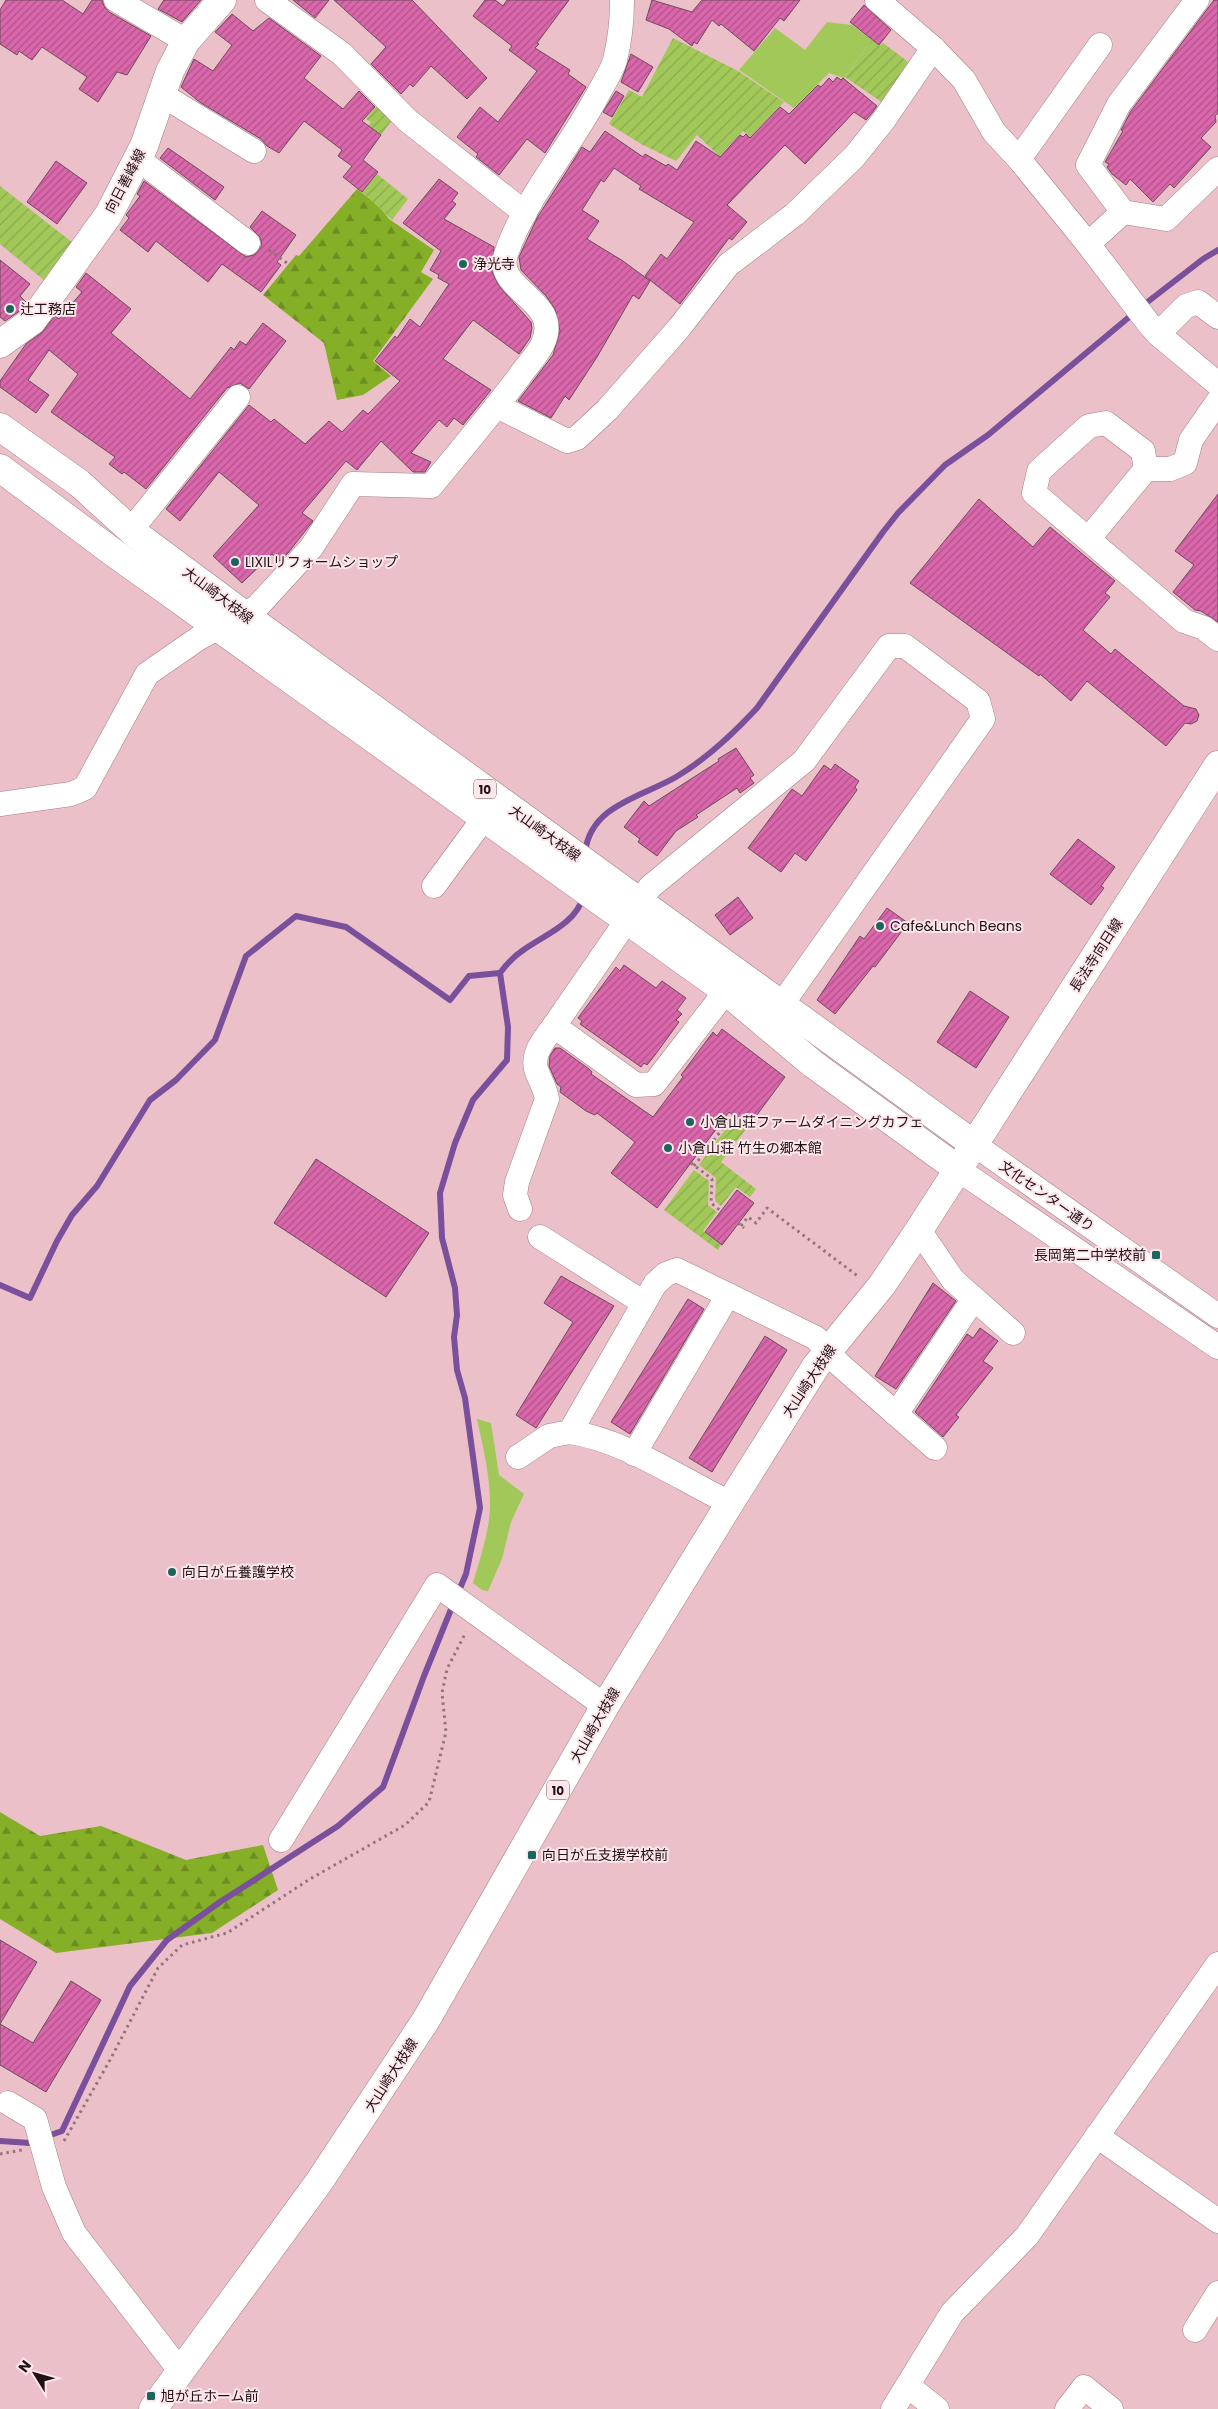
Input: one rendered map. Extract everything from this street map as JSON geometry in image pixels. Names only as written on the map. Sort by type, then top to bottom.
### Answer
[{"type":"main road","name":"向日善峰線","points":[[0,344],[32,320],[109,214],[138,159],[170,71],[186,41],[222,0]]},
{"type":"main road","name":"大山崎大枝線","points":[[0,427],[79,483],[131,530],[634,911],[775,1014],[975,1144],[882,1285],[827,1351],[730,1503],[605,1706],[426,2020],[319,2182],[153,2409]]},
{"type":"main road","name":"大山崎大枝線","points":[[0,468],[484,818],[634,911],[726,991],[775,1014],[813,1064],[959,1170]]},
{"type":"main road","name":"長法寺向日線","points":[[975,1144],[1218,765]]},
{"type":"street","points":[[116,0],[186,41]]},
{"type":"street","points":[[266,0],[342,54],[407,120],[525,213]]},
{"type":"street","points":[[0,804],[71,794],[85,788],[147,674],[218,627],[256,607],[311,548],[353,484],[431,486],[497,406],[543,344],[547,330],[544,314],[513,283],[506,271],[505,256],[525,213],[587,116],[614,62],[622,22],[622,0]]},
{"type":"street","points":[[877,0],[933,48],[964,80],[994,132],[1019,159],[1088,244],[1153,329],[1218,384]]},
{"type":"street","points":[[1197,0],[1119,104],[1088,165],[1123,212],[1166,219],[1218,169]]},
{"type":"street","points":[[1019,159],[1100,45]]},
{"type":"street","points":[[497,406],[567,441],[577,438],[608,410],[679,328],[728,265],[795,214],[854,157],[884,121],[933,48]]},
{"type":"street","points":[[162,95],[254,152]]},
{"type":"street","points":[[138,159],[248,243]]},
{"type":"street","points":[[1088,244],[1123,212]]},
{"type":"street","points":[[1153,329],[1186,306],[1198,302],[1218,317]]},
{"type":"street","points":[[131,530],[238,396]]},
{"type":"street","points":[[1146,469],[1170,469],[1185,463],[1191,440],[1218,401]]},
{"type":"street","points":[[1089,538],[1146,469],[1143,452],[1106,424],[1089,426],[1039,471],[1034,494],[1089,538],[1184,622],[1204,628],[1218,639]]},
{"type":"street","points":[[520,1209],[515,1195],[517,1182],[547,1099],[545,1088],[536,1069],[536,1059],[538,1050],[554,1026],[650,887],[804,760],[889,646],[904,646],[978,701],[982,719],[775,1014]]},
{"type":"street","points":[[434,886],[484,818]]},
{"type":"street","points":[[554,1026],[636,1085],[654,1084],[726,991]]},
{"type":"street","name":"文化センター通り","points":[[975,1144],[1218,1316]]},
{"type":"street","name":"文化センター通り","points":[[959,1170],[1218,1347]]},
{"type":"street","points":[[920,1230],[953,1280],[1014,1333]]},
{"type":"street","points":[[540,1238],[644,1303]]},
{"type":"street","points":[[570,1432],[655,1284],[666,1274],[677,1270],[816,1338],[839,1364],[935,1448]]},
{"type":"street","points":[[634,1454],[728,1295]]},
{"type":"street","points":[[896,1414],[974,1300]]},
{"type":"street","points":[[518,1457],[549,1436],[570,1432],[599,1439],[634,1454],[730,1503]]},
{"type":"street","points":[[282,1840],[437,1585],[605,1706]]},
{"type":"street","points":[[893,2409],[952,2313],[1026,2236],[1218,1964]]},
{"type":"street","points":[[8,2103],[35,2119],[54,2188],[74,2233],[181,2372]]},
{"type":"street","points":[[1097,2136],[1218,2221]]},
{"type":"street","points":[[1196,2330],[1218,2293]]},
{"type":"street","points":[[908,2386],[937,2409]]},
{"type":"street","points":[[1067,2409],[1084,2387],[1111,2409]]},
{"type":"path","points":[[721,1211],[711,1204],[712,1179],[692,1164],[733,1115]]},
{"type":"path","points":[[741,1226],[748,1217],[756,1223],[767,1208],[860,1278]]},
{"type":"path","points":[[41,2142],[62,2144],[110,2060],[158,1968],[182,1945],[227,1933],[310,1879],[406,1825],[429,1802],[446,1732],[442,1693],[447,1669],[476,1614]]},
{"type":"green space","points":[[827,22],[852,25],[872,40],[844,78],[829,73],[794,108],[739,70],[775,28],[805,50]]},
{"type":"green space","points":[[673,38],[738,71],[784,102],[750,137],[743,131],[719,156],[697,135],[676,161],[641,144],[609,124],[629,90],[642,97]]},
{"type":"green space","points":[[872,40],[880,46],[883,43],[911,64],[886,105],[845,77]]},
{"type":"green space","points":[[382,100],[393,119],[381,135],[368,126],[371,122],[366,119]]},
{"type":"green space","points":[[377,174],[408,199],[392,220],[362,192]]},
{"type":"green space","points":[[0,186],[77,246],[50,285],[0,244]]},
{"type":"green space","points":[[357,189],[379,206],[389,219],[434,250],[421,272],[433,279],[373,361],[391,376],[363,395],[337,400],[324,343],[263,295],[296,255],[299,256]]},
{"type":"green space","points":[[733,1119],[746,1129],[721,1162],[756,1189],[750,1197],[736,1187],[721,1206],[715,1201],[716,1178],[699,1165]]},
{"type":"green space","points":[[694,1170],[709,1181],[708,1205],[717,1212],[703,1231],[721,1245],[718,1250],[664,1210]]},
{"type":"green space","points":[[477,1419],[491,1423],[499,1475],[524,1494],[511,1522],[502,1559],[488,1591],[482,1590],[473,1583],[490,1514],[490,1493]]},
{"type":"green space","points":[[0,1812],[40,1836],[101,1826],[186,1860],[263,1845],[278,1890],[212,1933],[56,1953],[0,1919]]},
{"type":"building","points":[[6,0],[62,0],[83,14],[92,0],[102,0],[109,12],[151,36],[127,75],[117,72],[98,102],[79,89],[87,77],[42,47],[32,60],[19,51],[17,55],[0,44],[0,10]]},
{"type":"building","points":[[164,0],[201,0],[182,22],[158,9]]},
{"type":"building","points":[[293,0],[329,0],[315,18]]},
{"type":"building","points":[[334,0],[412,0],[487,78],[467,99],[431,66],[413,87],[410,84],[401,94],[371,64],[386,47]]},
{"type":"building","points":[[485,0],[495,0],[503,6],[507,0],[569,0],[535,48],[570,70],[568,74],[586,87],[545,153],[527,139],[499,175],[476,157],[478,154],[457,137],[480,107],[498,122],[537,71],[509,50],[512,46],[473,16]]},
{"type":"building","points":[[652,0],[692,12],[702,0],[800,0],[784,21],[780,18],[754,51],[721,24],[719,26],[712,20],[697,44],[694,42],[692,46],[669,29],[646,20]]},
{"type":"building","points":[[1214,0],[1218,0],[1218,113],[1215,116],[1216,122],[1201,138],[1211,147],[1174,188],[1170,184],[1153,202],[1130,179],[1126,185],[1112,174],[1107,167],[1109,164],[1105,162],[1123,131],[1121,130],[1131,111]]},
{"type":"building","points":[[864,5],[891,30],[879,45],[850,22]]},
{"type":"building","points":[[232,14],[253,31],[269,18],[321,56],[304,78],[343,109],[359,91],[375,107],[362,121],[381,135],[363,160],[378,172],[362,192],[343,177],[352,166],[338,156],[342,150],[304,121],[279,153],[267,146],[261,139],[201,103],[181,87],[194,59],[213,71],[232,45],[215,32]]},
{"type":"building","points":[[631,54],[653,67],[638,92],[621,82]]},
{"type":"building","points":[[837,77],[841,80],[843,78],[877,106],[866,120],[854,112],[805,164],[785,145],[727,205],[747,222],[732,240],[729,238],[680,304],[645,276],[661,254],[667,259],[694,222],[639,189],[641,186],[614,168],[604,182],[601,180],[582,210],[599,221],[587,239],[623,261],[650,281],[639,299],[633,295],[597,357],[569,400],[565,396],[551,418],[518,401],[553,355],[560,331],[555,309],[546,296],[521,270],[519,257],[537,218],[582,147],[590,152],[605,131],[643,157],[645,154],[677,170],[696,141],[720,157],[740,135],[743,137],[746,134],[750,138],[780,107],[789,114],[818,85],[821,87],[829,78],[833,82]]},
{"type":"building","points":[[616,91],[624,96],[612,117],[603,112]]},
{"type":"building","points":[[168,148],[224,187],[215,200],[160,158]]},
{"type":"building","points":[[56,161],[87,183],[57,224],[27,202]]},
{"type":"building","points":[[439,179],[458,193],[452,201],[456,204],[444,219],[494,247],[492,272],[499,286],[531,322],[530,338],[519,354],[473,320],[443,359],[491,390],[463,425],[454,418],[447,427],[439,420],[411,453],[431,462],[425,472],[413,472],[381,441],[357,470],[346,461],[302,513],[313,521],[288,553],[280,561],[272,554],[242,583],[213,556],[259,505],[219,472],[180,521],[166,509],[249,405],[271,422],[274,419],[305,444],[329,421],[342,432],[363,410],[368,414],[400,381],[375,361],[395,336],[397,338],[410,319],[420,327],[449,284],[438,278],[439,275],[430,270],[441,251],[403,223]]},
{"type":"building","points":[[144,181],[246,257],[254,255],[262,245],[260,237],[250,227],[262,211],[296,235],[277,262],[281,265],[261,292],[222,264],[208,282],[156,241],[148,252],[120,230],[129,218],[126,215],[140,196],[137,194]]},
{"type":"building","points":[[0,260],[30,284],[20,296],[26,302],[21,310],[5,321],[0,317]]},
{"type":"building","points":[[86,273],[131,309],[111,333],[190,399],[231,347],[234,350],[240,341],[246,345],[263,323],[286,341],[249,389],[240,383],[227,388],[146,489],[124,472],[122,474],[109,464],[115,457],[51,412],[78,374],[49,350],[28,380],[49,395],[36,413],[0,387],[0,381],[26,344],[41,333],[55,316],[59,319],[82,292],[76,287]]},
{"type":"building","points":[[1218,494],[1218,622],[1201,611],[1195,610],[1173,592],[1194,565],[1175,551]]},
{"type":"building","points":[[979,499],[1033,547],[1050,527],[1115,581],[1105,593],[1110,597],[1083,630],[1111,654],[1115,649],[1184,706],[1196,709],[1199,715],[1197,721],[1191,724],[1185,723],[1166,746],[1087,681],[1071,701],[1040,674],[1039,676],[910,583]]},
{"type":"building","points":[[736,748],[754,775],[750,778],[754,783],[740,793],[737,788],[696,815],[698,817],[676,831],[657,856],[638,842],[640,839],[624,827],[644,801],[649,806]]},
{"type":"building","points":[[835,764],[859,781],[855,787],[857,790],[806,861],[795,853],[781,872],[748,848],[792,789],[802,796],[824,765],[831,770]]},
{"type":"building","points":[[1078,839],[1115,867],[1101,886],[1104,888],[1091,905],[1050,874]]},
{"type":"building","points":[[738,897],[753,918],[730,935],[715,915]]},
{"type":"building","points":[[887,908],[908,923],[875,967],[873,966],[835,1014],[817,1000],[860,936],[864,939]]},
{"type":"building","points":[[624,965],[656,988],[662,981],[686,998],[677,1010],[682,1014],[676,1020],[679,1022],[647,1065],[644,1063],[641,1067],[580,1024],[582,1021],[578,1018],[616,967],[620,971]]},
{"type":"building","points":[[970,991],[1009,1017],[976,1068],[937,1042]]},
{"type":"building","points":[[722,1029],[785,1077],[748,1127],[729,1112],[657,1208],[611,1173],[635,1142],[597,1113],[595,1115],[586,1111],[560,1092],[561,1087],[557,1084],[549,1066],[550,1056],[555,1048],[560,1048],[589,1069],[592,1072],[591,1074],[653,1117],[713,1032],[717,1036]]},
{"type":"building","points":[[316,1159],[429,1233],[386,1297],[274,1223]]},
{"type":"building","points":[[737,1190],[754,1203],[722,1245],[705,1232]]},
{"type":"building","points":[[561,1276],[614,1306],[536,1428],[516,1415],[573,1322],[544,1303]]},
{"type":"building","points":[[933,1283],[956,1301],[896,1389],[875,1376]]},
{"type":"building","points":[[688,1299],[704,1309],[630,1434],[611,1422]]},
{"type":"building","points":[[980,1328],[998,1341],[983,1361],[993,1368],[956,1415],[959,1417],[943,1437],[915,1412],[967,1334],[973,1338]]},
{"type":"building","points":[[765,1336],[787,1350],[712,1472],[689,1458]]},
{"type":"building","points":[[0,1940],[37,1962],[0,2024]]},
{"type":"building","points":[[71,1981],[101,2000],[46,2092],[0,2065],[0,2024],[33,2043]]},
{"type":"waterway","points":[[1141,307],[1203,259],[1218,250]]},
{"type":"waterway","points":[[585,853],[589,837],[607,813],[688,770],[720,745],[757,708],[883,532],[898,513],[945,465],[988,435],[1134,313]]},
{"type":"waterway","points":[[458,1593],[466,1574],[480,1508],[465,1398],[457,1370],[454,1337],[457,1315],[455,1288],[442,1238],[440,1193],[455,1143],[473,1100],[507,1060],[508,1027],[500,973],[519,953],[566,922],[573,915],[583,897]]},
{"type":"waterway","points":[[0,1285],[30,1298],[57,1241],[72,1215],[97,1186],[150,1100],[176,1080],[215,1040],[246,956],[296,916],[346,927],[450,1000],[469,976],[500,973]]},
{"type":"waterway","points":[[45,2137],[62,2131],[130,1986],[167,1940],[220,1902],[338,1826],[383,1787],[454,1602]]},
{"type":"waterway","points":[[0,2141],[30,2143],[36,2140]]},
{"type":"place","name":"浄光寺","points":[[463,264]]},
{"type":"place","name":"辻工務店","points":[[10,309]]},
{"type":"place","name":"LIXILリフォームショップ","points":[[235,562]]},
{"type":"place","name":"Cafe&Lunch Beans","points":[[880,926]]},
{"type":"place","name":"小倉山荘ファームダイニングカフェ","points":[[690,1122]]},
{"type":"place","name":"小倉山荘 竹生の郷本館","points":[[668,1148]]},
{"type":"place","name":"長岡第二中学校前","points":[[1156,1255]]},
{"type":"place","name":"向日が丘養護学校","points":[[172,1572]]},
{"type":"place","name":"向日が丘支援学校前","points":[[532,1855]]},
{"type":"place","name":"旭が丘ホーム前","points":[[151,2396]]}]
